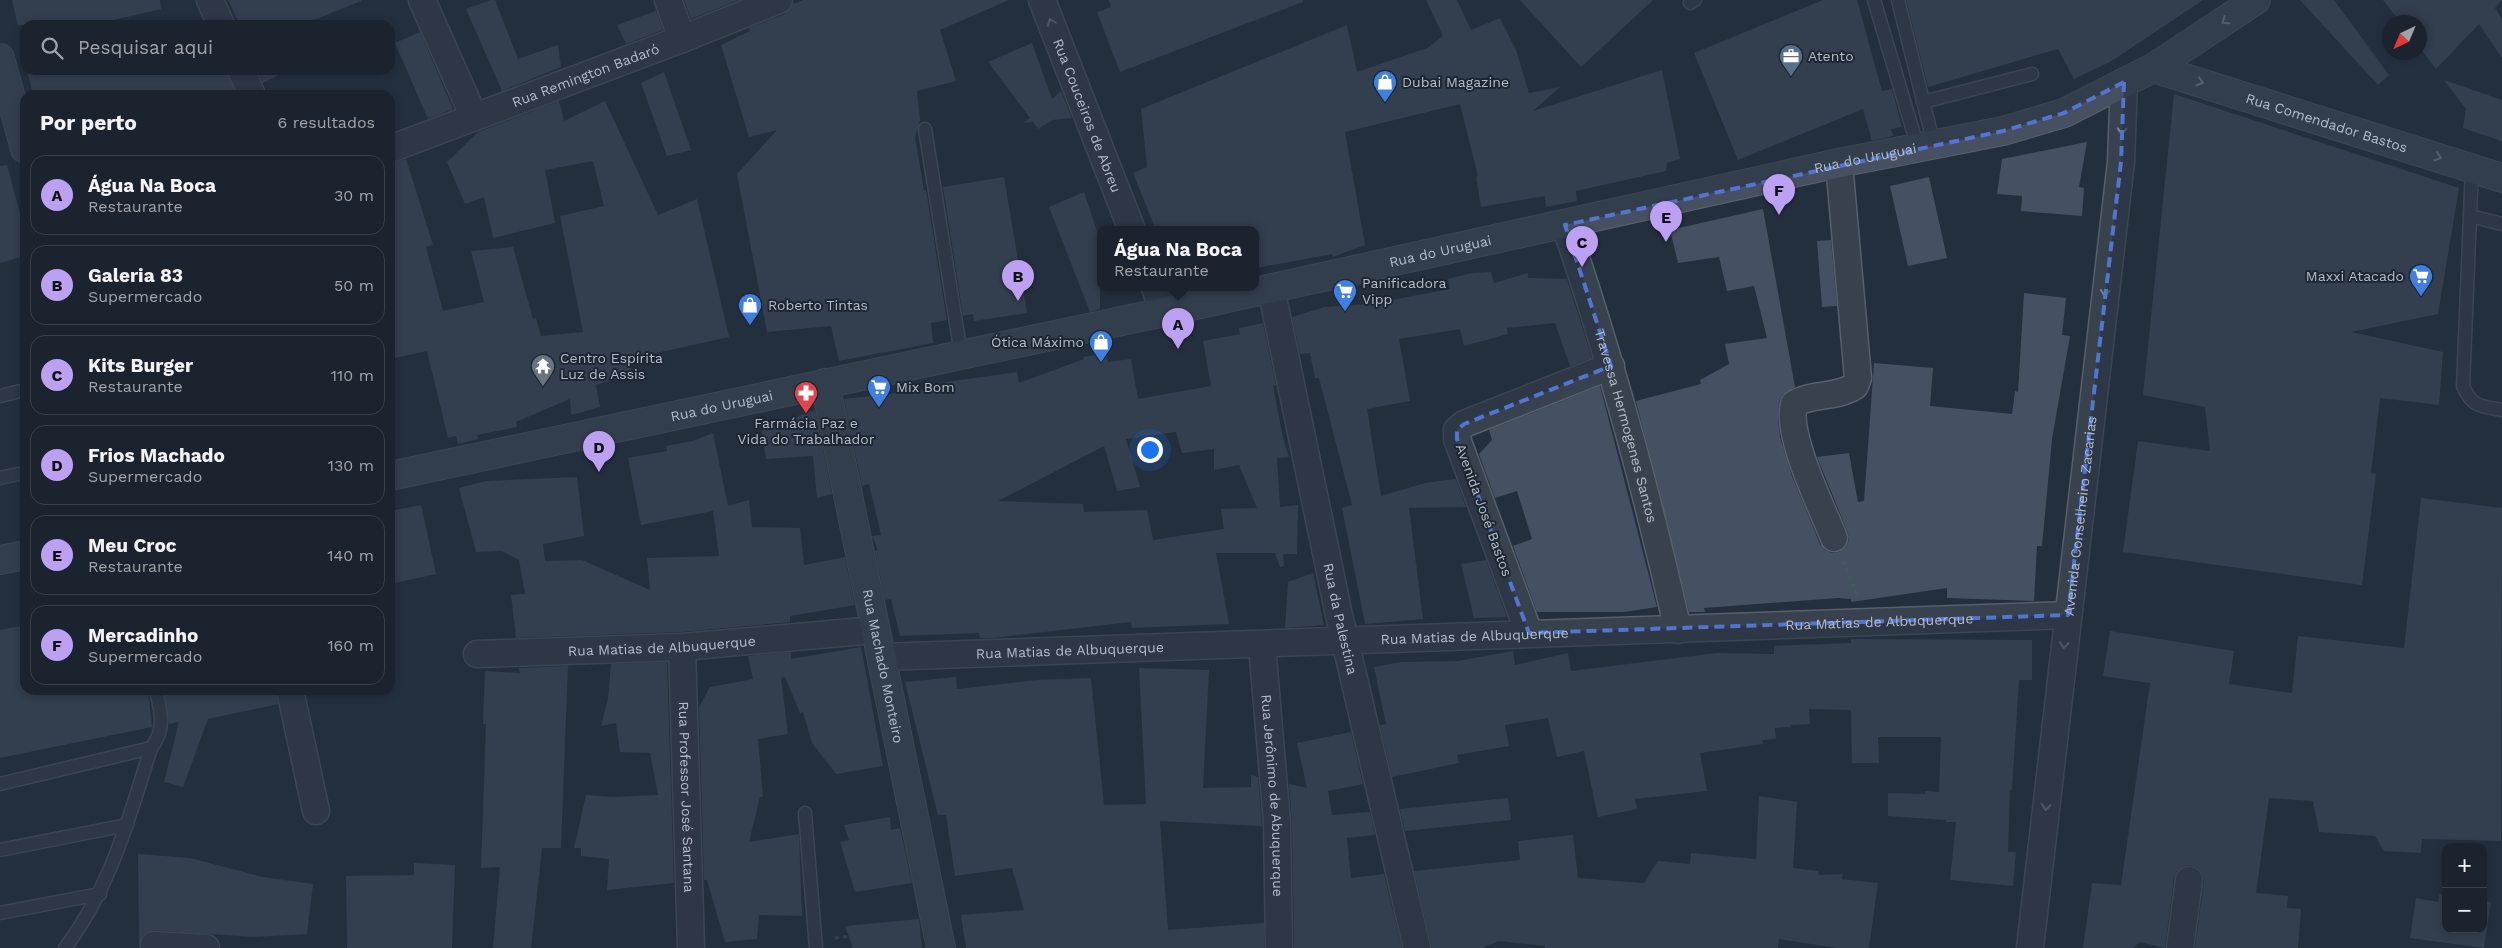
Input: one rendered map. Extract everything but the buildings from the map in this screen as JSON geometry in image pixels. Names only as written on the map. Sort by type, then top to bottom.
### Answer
[{"type":"street","points":[[210,0],[219,20]]},
{"type":"street","points":[[422,0],[474,116]]},
{"type":"street","points":[[668,0],[682,39]]},
{"type":"street","name":"Rua Remington Badaró","points":[[395,147],[780,0]]},
{"type":"street","name":"Rua Couceiros de Abreu","points":[[1042,0],[1130,226]]},
{"type":"street","name":"Rua do Uruguai","points":[[1259,289],[1564,225],[1839,163],[2003,131],[2064,113],[2153,68],[2256,0]]},
{"type":"street","points":[[0,58],[20,131]]},
{"type":"street","name":"Rua Comendador Bastos","points":[[2153,68],[2502,178]]},
{"type":"street","points":[[243,75],[250,90]]},
{"type":"street","name":"Avenida Conselheiro Zacarias","points":[[2030,948],[2121,162],[2124,82]]},
{"type":"street","points":[[1834,538],[1799,448],[1791,413],[1794,404],[1802,399],[1848,391],[1855,386],[1858,378],[1839,163]]},
{"type":"street","name":"Travessa Hermogenes Santos","points":[[1564,225],[1611,366],[1649,501],[1678,630]]},
{"type":"street","name":"Rua da Palestina","points":[[1271,288],[1345,640],[1417,948]]},
{"type":"street","name":"Rua do Uruguai","points":[[395,475],[961,354],[1160,300],[1243,291]]},
{"type":"street","name":"Avenida José Bastos","points":[[1529,634],[1457,439],[1457,430],[1464,424],[1611,366]]},
{"type":"street","name":"Rua Machado Monteiro","points":[[825,383],[939,936]]},
{"type":"street","points":[[0,560],[20,556]]},
{"type":"street","name":"Rua Matias de Albuquerque","points":[[881,657],[2068,615]]},
{"type":"street","name":"Rua Matias de Albuquerque","points":[[477,654],[682,647],[875,630]]},
{"type":"street","name":"Rua Jerônimo de Abuquerque","points":[[1262,645],[1276,823],[1279,948]]},
{"type":"street","name":"Rua Professor José Santana","points":[[682,647],[691,948]]},
{"type":"street","points":[[291,695],[316,810]]},
{"type":"street","points":[[2180,948],[2189,880]]},
{"type":"street","points":[[154,946],[206,948]]},
{"type":"lane","points":[[1874,0],[1926,146]]},
{"type":"lane","points":[[1898,0],[1923,102],[1926,146]]},
{"type":"lane","points":[[1923,102],[2032,74]]},
{"type":"lane","points":[[925,129],[961,354]]},
{"type":"lane","points":[[2472,168],[2463,386],[2469,399],[2480,406],[2502,410]]},
{"type":"lane","points":[[2470,216],[2502,224]]},
{"type":"lane","points":[[0,396],[20,391]]},
{"type":"lane","points":[[0,478],[20,474]]},
{"type":"lane","points":[[65,948],[100,894],[127,825],[150,748],[157,740],[162,728],[157,695]]},
{"type":"lane","points":[[0,784],[150,748]]},
{"type":"lane","points":[[805,813],[817,944]]},
{"type":"lane","points":[[0,850],[127,825]]},
{"type":"lane","points":[[0,913],[100,894]]},
{"type":"path","points":[[1834,538],[1867,621]]},
{"type":"path","points":[[817,944],[939,936]]},
{"type":"highlighted area","points":[[2124,82],[2121,162],[2068,615],[1529,633],[1457,439],[1457,430],[1464,424],[1611,366],[1565,225],[2003,131],[2064,113]]},
{"type":"place","name":"Atento","points":[[1791,77]]},
{"type":"place","name":"Dubai Magazine","points":[[1385,103]]},
{"type":"place","name":"Mercadinho","points":[[1779,215]]},
{"type":"place","name":"Meu Croc","points":[[1666,242]]},
{"type":"place","name":"Kits Burger","points":[[1582,267]]},
{"type":"place","name":"Maxxi Atacado","points":[[2421,297]]},
{"type":"place","name":"Galeria 83","points":[[1018,301]]},
{"type":"place","name":"Panificadora Vipp","points":[[1345,312]]},
{"type":"place","name":"Roberto Tintas","points":[[750,326]]},
{"type":"place","name":"Água Na Boca","points":[[1178,349]]},
{"type":"place","name":"Ótica Máximo","points":[[1101,363]]},
{"type":"place","name":"Centro Espírita Luz de Assis","points":[[543,387]]},
{"type":"place","name":"Mix Bom","points":[[879,408]]},
{"type":"place","name":"Farmácia Paz e Vida do Trabalhador","points":[[806,414]]},
{"type":"place","name":"Frios Machado","points":[[599,472]]}]
